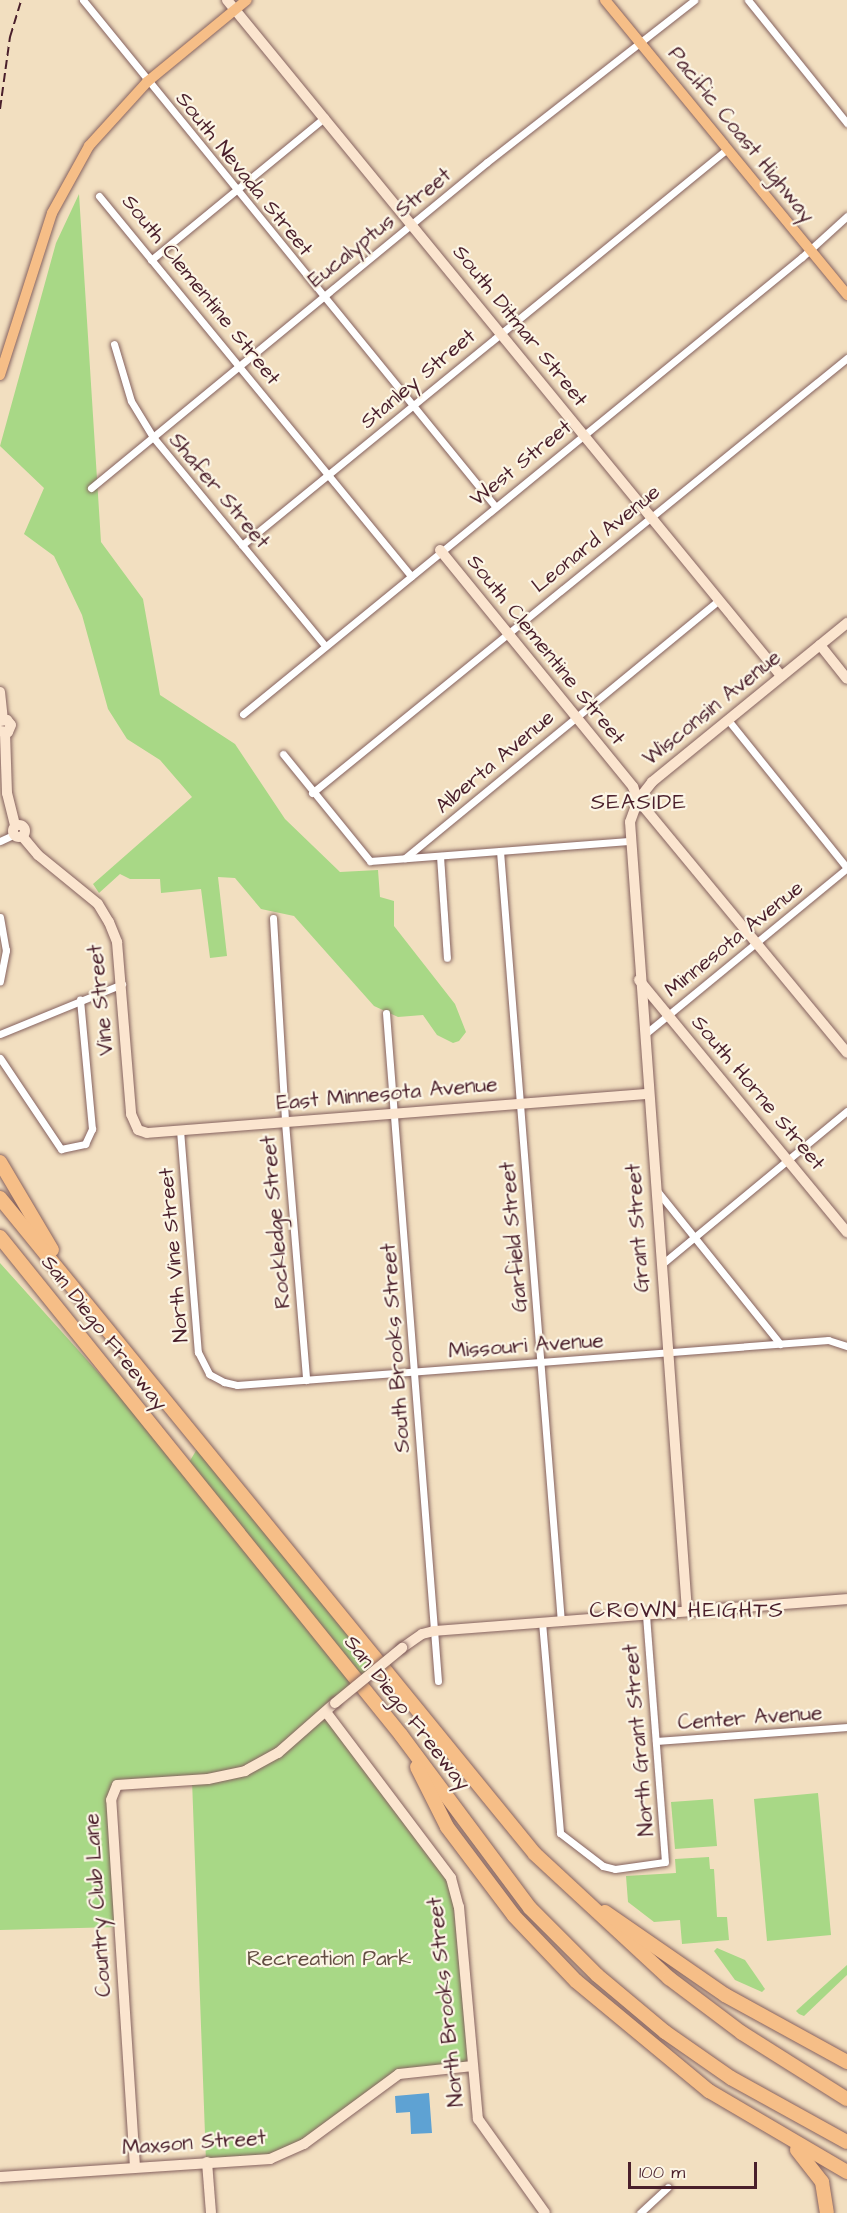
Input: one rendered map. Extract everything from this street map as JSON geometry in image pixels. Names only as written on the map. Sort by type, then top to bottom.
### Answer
[{"type":"highway","points":[[0,1162],[73,1286]]},
{"type":"highway","name":"San Diego Freeway","points":[[0,1198],[535,1854],[669,1978],[742,2033],[847,2099]]},
{"type":"highway","name":"San Diego Freeway","points":[[0,1237],[401,1735],[530,1908],[597,1975],[665,2032],[731,2078],[847,2142]]},
{"type":"highway","points":[[0,1247],[31,1273]]},
{"type":"highway","points":[[401,1735],[447,1827],[514,1916],[576,1981],[639,2036],[709,2091],[847,2172]]},
{"type":"highway","points":[[566,1884],[725,1995],[847,2062]]},
{"type":"highway","points":[[757,2120],[813,2167],[825,2190],[827,2213]]},
{"type":"main road","points":[[0,375],[52,213],[88,146],[147,82],[247,0]]},
{"type":"main road","name":"Pacific Coast Highway","points":[[605,0],[847,295]]},
{"type":"street","name":"South Nevada Street","points":[[83,0],[147,82],[495,506]]},
{"type":"street","name":"South Ditmar Street","points":[[227,0],[782,676]]},
{"type":"street","name":"Eucalyptus Street","points":[[91,488],[411,224],[629,48],[641,43],[694,0]]},
{"type":"street","points":[[748,0],[847,123]]},
{"type":"street","points":[[151,260],[325,117]]},
{"type":"street","name":"Stanley Street","points":[[242,545],[500,332],[727,149]]},
{"type":"street","name":"South Clementine Street","points":[[99,196],[411,576]]},
{"type":"street","name":"West Street","points":[[243,714],[802,257],[808,248],[847,216]]},
{"type":"street","name":"Shafer Street","points":[[114,344],[131,400],[153,437],[325,646]]},
{"type":"street","name":"Leonard Avenue","points":[[312,793],[847,358]]},
{"type":"street","name":"South Clementine Street","points":[[441,550],[633,787],[638,800],[847,1053]]},
{"type":"street","name":"Alberta Avenue","points":[[405,858],[719,600]]},
{"type":"street","name":"Wisconsin Avenue","points":[[628,841],[630,822],[638,800],[652,782],[847,623]]},
{"type":"street","points":[[820,645],[847,679]]},
{"type":"street","name":"Vine Street","points":[[0,692],[2,720],[11,725],[2,732],[7,793],[17,832],[38,855],[98,904],[117,942],[133,1125]]},
{"type":"street","points":[[728,720],[847,868]]},
{"type":"street","points":[[283,754],[312,793],[370,861],[628,841]]},
{"type":"street","points":[[0,841],[17,832]]},
{"type":"street","name":"Grant Street","points":[[628,841],[687,1611]]},
{"type":"street","name":"Garfield Street","points":[[500,851],[561,1622]]},
{"type":"street","points":[[440,856],[447,958]]},
{"type":"street","name":"Minnesota Avenue","points":[[643,1036],[847,868]]},
{"type":"street","points":[[0,917],[6,950],[0,981]]},
{"type":"street","name":"Rockledge Street","points":[[273,918],[285,1122],[306,1380]]},
{"type":"street","name":"South Horne Street","points":[[639,979],[847,1232]]},
{"type":"street","points":[[0,1034],[122,984]]},
{"type":"street","points":[[0,1058],[61,1149],[85,1144],[92,1129],[80,1000]]},
{"type":"street","name":"South Brooks Street","points":[[386,1013],[438,1681]]},
{"type":"street","name":"East Minnesota Avenue","points":[[133,1125],[147,1133],[647,1094]]},
{"type":"street","points":[[661,1264],[847,1111]]},
{"type":"street","name":"North Vine Street","points":[[180,1130],[198,1352],[209,1374]]},
{"type":"street","points":[[655,1189],[780,1344]]},
{"type":"street","points":[[837,1342],[847,1354]]},
{"type":"street","name":"Missouri Avenue","points":[[209,1374],[237,1385],[780,1344],[837,1342],[847,1346]]},
{"type":"street","name":"Country Club Lane","points":[[135,2167],[111,1800],[117,1785],[208,1779],[245,1771],[278,1753],[370,1674],[422,1634],[542,1622],[847,1599]]},
{"type":"street","name":"North Grant Street","points":[[542,1622],[558,1828],[560,1833],[595,1859],[615,1869],[665,1862],[646,1615]]},
{"type":"street","name":"North Brooks Street","points":[[326,1712],[429,1845],[451,1878],[458,1899],[478,2119],[544,2213]]},
{"type":"street","name":"Center Avenue","points":[[656,1741],[847,1727]]},
{"type":"street","name":"Maxson Street","points":[[0,2177],[260,2160],[285,2154],[399,2074],[473,2066]]},
{"type":"street","points":[[207,2162],[211,2213]]},
{"type":"street","points":[[639,2213],[668,2187]]},
{"type":"green space","points":[[79,194],[101,542],[143,599],[160,695],[235,744],[285,819],[340,872],[378,870],[380,897],[394,901],[394,926],[455,1004],[466,1032],[459,1041],[453,1043],[437,1035],[423,1015],[398,1017],[374,1006],[294,916],[261,909],[235,878],[218,877],[227,956],[210,958],[201,889],[161,893],[160,879],[130,879],[120,874],[99,893],[93,884],[192,797],[160,760],[127,739],[108,709],[82,615],[54,556],[24,534],[44,488],[0,446],[56,243]]},
{"type":"green space","name":"Recreation Park","points":[[0,1263],[185,1469],[203,1439],[382,1662],[335,1700],[331,1715],[452,1888],[469,2066],[391,2075],[299,2144],[276,2155],[206,2162],[192,1780],[116,1789],[118,1927],[0,1930]]},
{"type":"green space","points":[[818,1793],[831,1935],[767,1941],[754,1799]]},
{"type":"green space","points":[[713,1799],[717,1846],[675,1849],[671,1802]]},
{"type":"green space","points":[[709,1857],[710,1869],[714,1869],[717,1917],[727,1917],[729,1940],[682,1944],[680,1920],[654,1922],[628,1902],[626,1876],[676,1873],[675,1859]]},
{"type":"green space","points":[[717,1948],[745,1960],[765,1989],[762,1992],[735,1980],[714,1951]]},
{"type":"green space","points":[[847,1965],[847,1975],[804,2016],[796,2011]]},
{"type":"water","points":[[429,2093],[432,2133],[411,2134],[410,2112],[396,2113],[395,2096]]},
{"type":"railway","points":[[0,109],[10,37],[21,0]]},
{"type":"district","name":"SEASIDE","points":[[639,803]]},
{"type":"district","name":"CROWN HEIGHTS","points":[[687,1611]]}]
